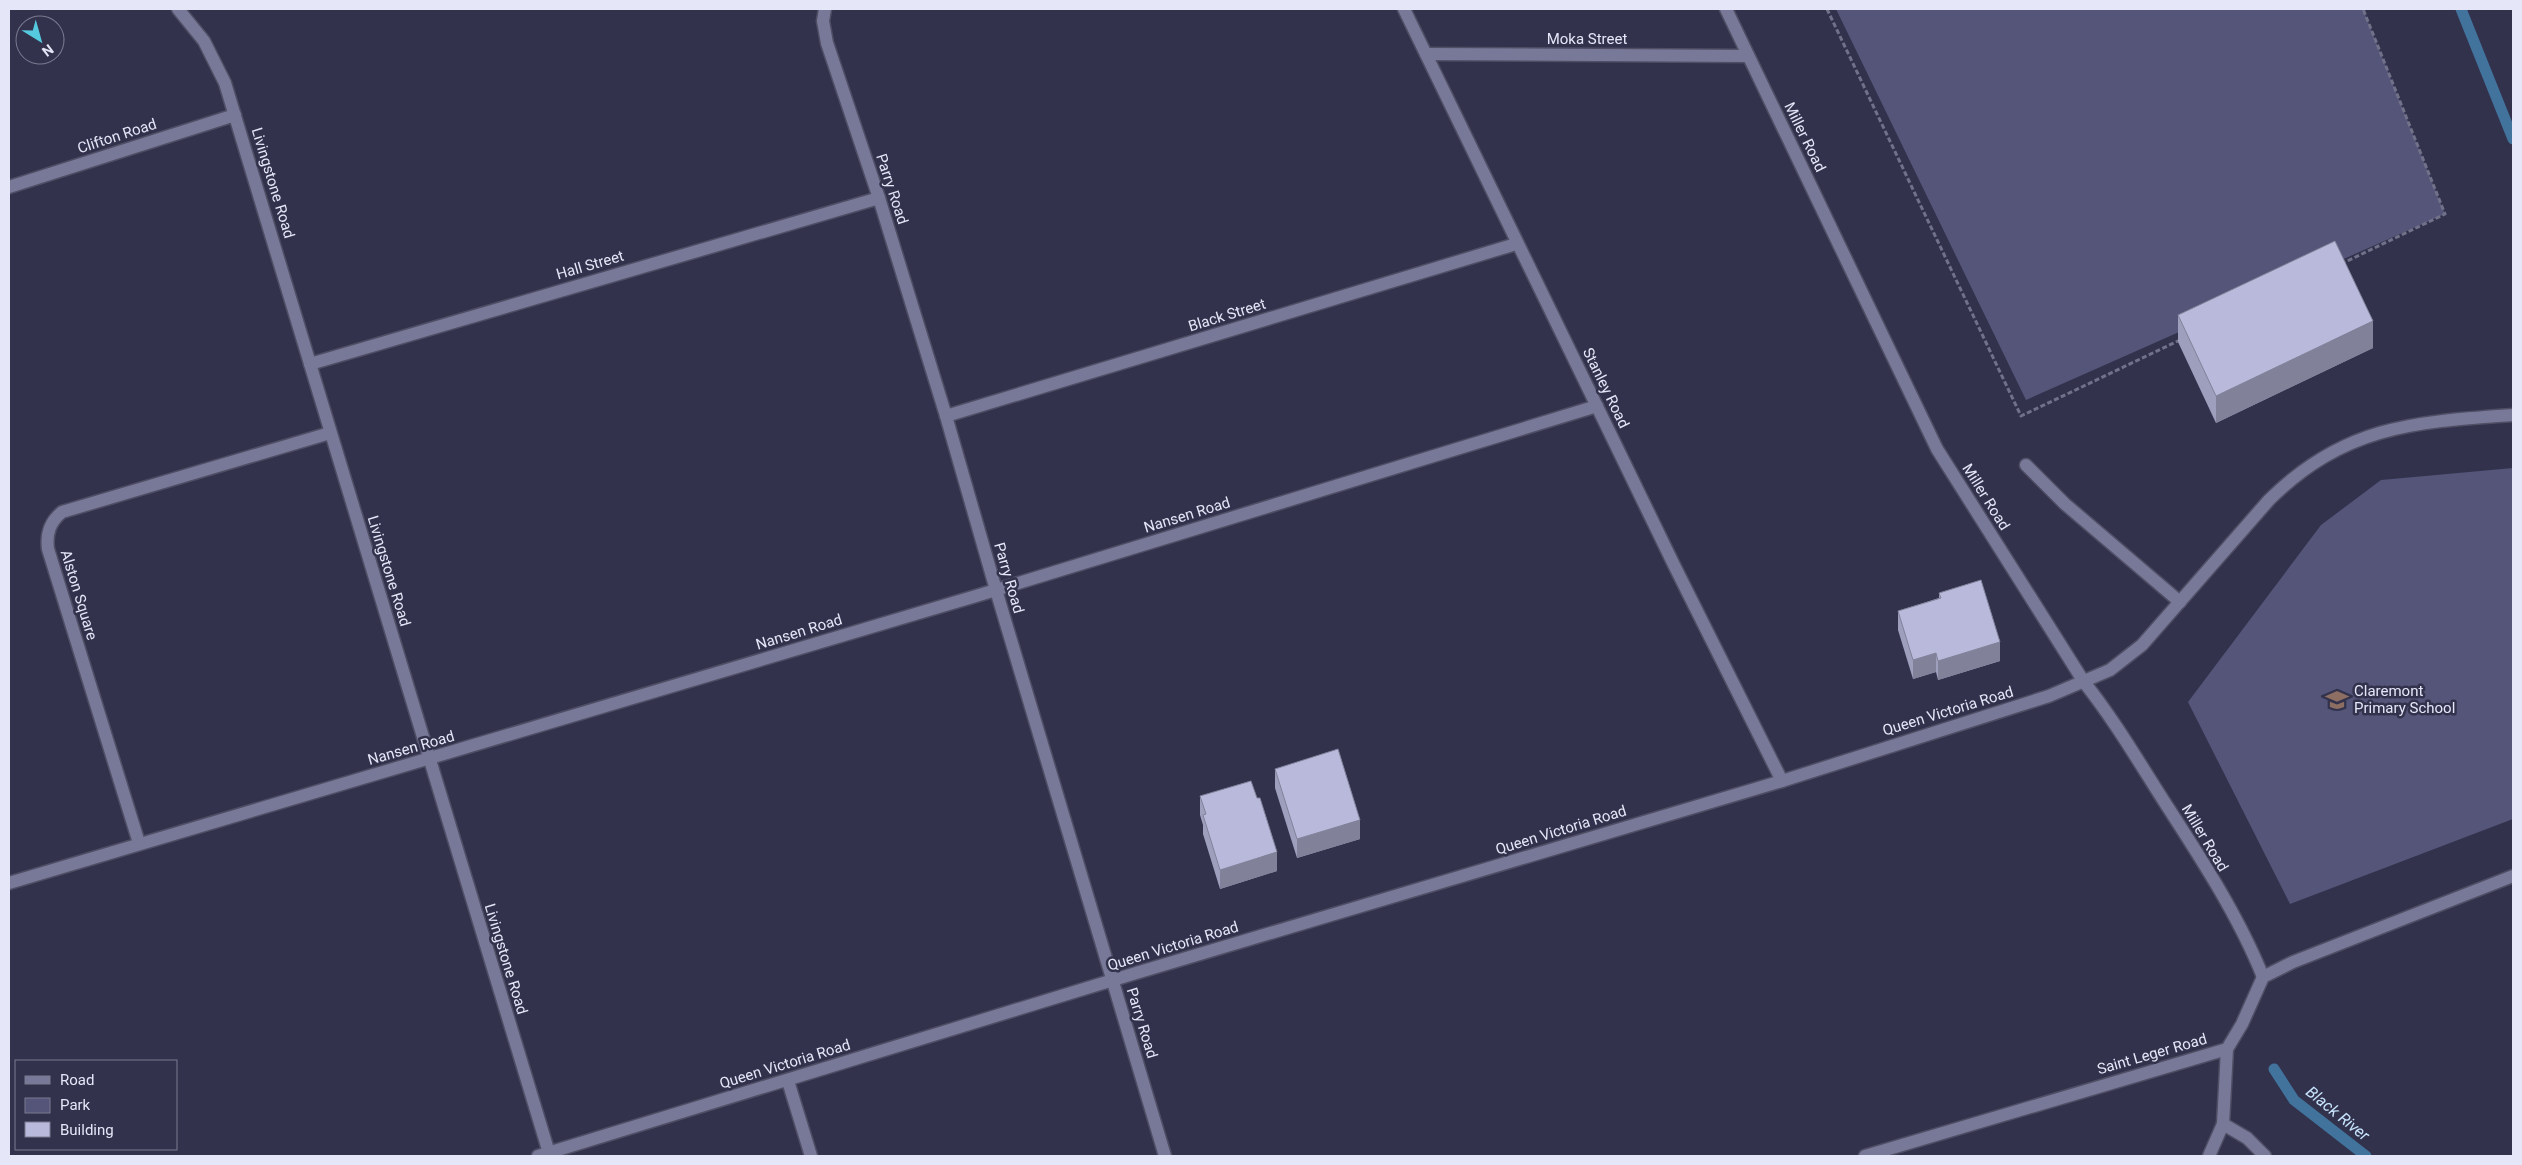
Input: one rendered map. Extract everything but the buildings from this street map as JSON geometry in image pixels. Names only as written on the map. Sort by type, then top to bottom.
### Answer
[{"type":"street","name":"Livingstone Road","points":[[178,9],[212,53],[225,82],[429,760],[544,1155]]},
{"type":"street","name":"Parry Road","points":[[825,9],[823,21],[827,43],[879,198],[946,416],[1165,1156]]},
{"type":"street","name":"Stanley Road","points":[[1404,9],[1516,244],[1782,780]]},
{"type":"street","name":"Miller Road","points":[[1726,9],[1937,449],[2084,682],[2112,719],[2183,832],[2250,943],[2263,977]]},
{"type":"street","name":"Moka Street","points":[[1426,54],[1748,56]]},
{"type":"street","name":"Clifton Road","points":[[9,187],[235,115]]},
{"type":"street","name":"Hall Street","points":[[310,364],[879,198]]},
{"type":"street","name":"Black Street","points":[[946,416],[1516,244]]},
{"type":"street","name":"Nansen Road","points":[[9,883],[139,843],[429,760],[996,590],[1597,406]]},
{"type":"street","name":"Queen Victoria Road","points":[[544,1155],[1113,981],[1782,780],[2049,696],[2110,670],[2142,646],[2269,500],[2290,479],[2323,456],[2344,444],[2374,432],[2432,420],[2513,416]]},
{"type":"street","name":"Alston Square","points":[[139,843],[48,549],[47,537],[52,522],[62,512],[330,432]]},
{"type":"street","points":[[2026,465],[2065,504],[2180,602]]},
{"type":"street","points":[[2263,977],[2311,954],[2513,876]]},
{"type":"street","name":"Saint Leger Road","points":[[1865,1156],[2227,1049],[2242,1024],[2263,977]]},
{"type":"street","points":[[2209,1156],[2223,1124],[2227,1049]]},
{"type":"street","points":[[788,1081],[812,1156]]},
{"type":"street","points":[[2223,1124],[2247,1138],[2265,1156]]},
{"type":"path","points":[[1827,9],[2020,416],[2185,338]]},
{"type":"path","points":[[2338,266],[2446,214],[2363,9]]},
{"type":"green space","points":[[1836,9],[2363,9],[2445,214],[2026,400]]},
{"type":"green space","name":"Claremont Primary School","points":[[2513,468],[2513,819],[2290,904],[2188,702],[2321,525],[2381,480]]},
{"type":"waterway","name":"Black River","points":[[2461,9],[2513,139]]},
{"type":"waterway","name":"Black River","points":[[2274,1069],[2294,1100],[2366,1156]]},
{"type":"place","name":"Claremont Primary School","points":[[2337,700]]}]
